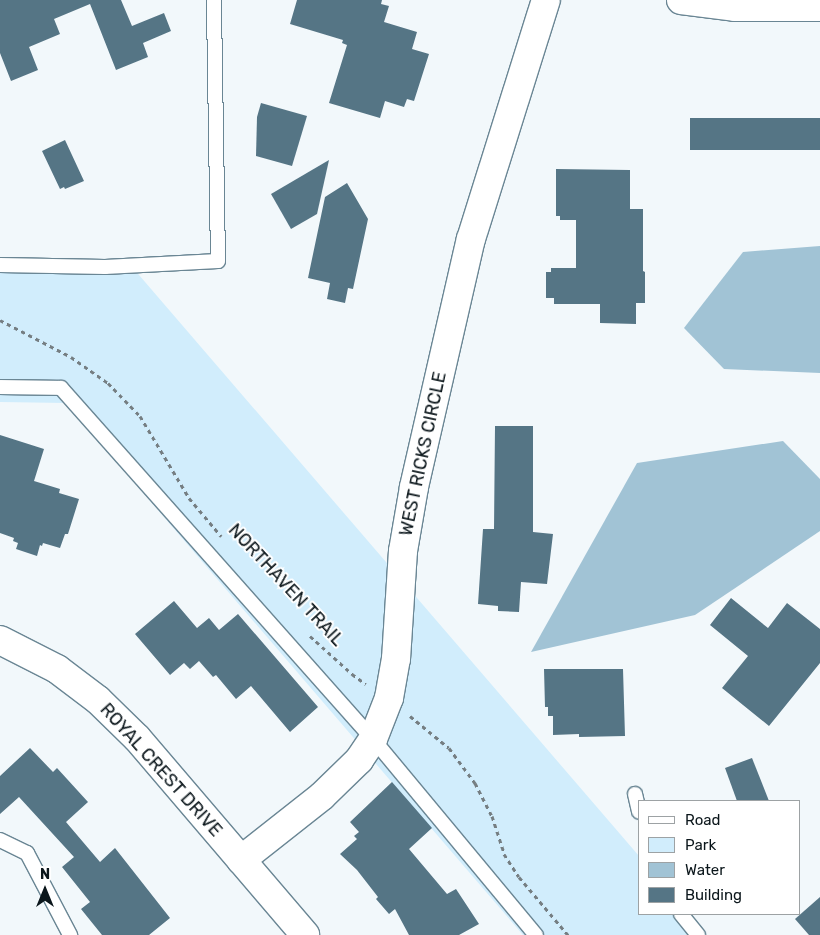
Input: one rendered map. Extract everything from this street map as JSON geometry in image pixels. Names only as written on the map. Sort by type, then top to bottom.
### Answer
[{"type":"street","name":"WEST RICKS CIRCLE","points":[[241,860],[322,796],[359,760],[373,739],[389,698],[396,659],[404,551],[414,487],[471,239],[546,0]]},
{"type":"street","points":[[681,0],[820,8]]},
{"type":"street","name":"ROYAL CREST DRIVE","points":[[0,640],[57,669],[98,700],[137,738],[304,935]]},
{"type":"lane","points":[[0,265],[104,268],[218,261],[214,0]]},
{"type":"lane","points":[[0,387],[61,388],[373,739],[536,935]]},
{"type":"lane","points":[[635,794],[638,808]]},
{"type":"lane","points":[[0,840],[27,853],[70,935]]},
{"type":"lane","points":[[682,915],[698,935]]},
{"type":"path","name":"NORTHAVEN TRAIL","points":[[0,320],[71,357],[108,383],[140,416],[188,498],[227,542]]},
{"type":"path","name":"NORTHAVEN TRAIL","points":[[307,634],[352,674],[389,698],[449,748],[475,783],[492,816],[504,854],[519,877],[568,935]]},
{"type":"green space","points":[[0,266],[133,268],[638,855],[638,915],[689,915],[706,935],[523,935],[66,403],[0,402]]},
{"type":"water","points":[[820,246],[820,373],[724,369],[684,328],[743,252]]},
{"type":"water","points":[[783,441],[820,479],[820,531],[695,615],[531,652],[637,463]]},
{"type":"building","points":[[0,0],[121,0],[132,26],[164,13],[171,31],[143,43],[148,57],[116,70],[90,4],[54,19],[60,34],[29,47],[38,70],[11,81],[0,53]]},
{"type":"building","points":[[297,0],[382,0],[381,4],[389,6],[384,22],[417,32],[412,49],[429,54],[414,101],[407,99],[404,107],[385,101],[380,118],[329,103],[347,45],[342,43],[343,40],[290,24]]},
{"type":"building","points":[[261,103],[307,116],[292,166],[256,156],[257,117]]},
{"type":"building","points":[[690,118],[820,118],[820,150],[690,150]]},
{"type":"building","points":[[65,140],[84,181],[65,189],[64,187],[60,189],[42,151]]},
{"type":"building","points":[[329,160],[317,214],[291,229],[271,194]]},
{"type":"building","points":[[556,169],[630,170],[630,209],[643,209],[645,303],[636,303],[636,324],[600,323],[600,304],[554,304],[554,298],[546,298],[546,272],[551,272],[551,268],[576,268],[576,220],[560,220],[560,216],[556,216]]},
{"type":"building","points":[[347,183],[368,219],[353,289],[348,288],[345,303],[327,299],[330,283],[308,278],[325,197]]},
{"type":"building","points":[[495,426],[533,426],[533,532],[553,534],[547,584],[521,582],[519,612],[498,611],[498,606],[478,604],[483,529],[494,529]]},
{"type":"building","points":[[0,435],[44,449],[34,481],[60,489],[59,493],[79,499],[68,534],[65,534],[60,548],[43,543],[42,546],[40,545],[37,556],[16,549],[18,543],[13,541],[14,538],[0,533]]},
{"type":"building","points":[[731,598],[768,628],[787,603],[820,629],[820,663],[769,726],[722,688],[748,656],[710,625]]},
{"type":"building","points":[[174,601],[197,628],[209,618],[219,630],[238,614],[318,707],[290,732],[251,686],[236,699],[216,675],[213,677],[199,661],[190,669],[184,663],[170,675],[135,634]]},
{"type":"building","points":[[544,669],[623,669],[625,736],[579,737],[579,734],[553,735],[553,716],[548,716],[548,707],[545,707]]},
{"type":"building","points":[[30,748],[53,772],[57,768],[88,802],[66,822],[100,862],[115,848],[170,918],[149,935],[102,935],[81,909],[90,902],[62,867],[74,857],[19,797],[0,814],[0,776]]},
{"type":"building","points":[[752,758],[769,800],[737,800],[725,768]]},
{"type":"building","points":[[392,782],[432,828],[409,849],[447,894],[456,889],[479,924],[459,935],[409,935],[395,909],[389,914],[376,899],[378,897],[357,870],[340,854],[357,839],[354,836],[359,832],[350,822]]},
{"type":"building","points":[[820,897],[820,935],[809,935],[795,919]]}]
